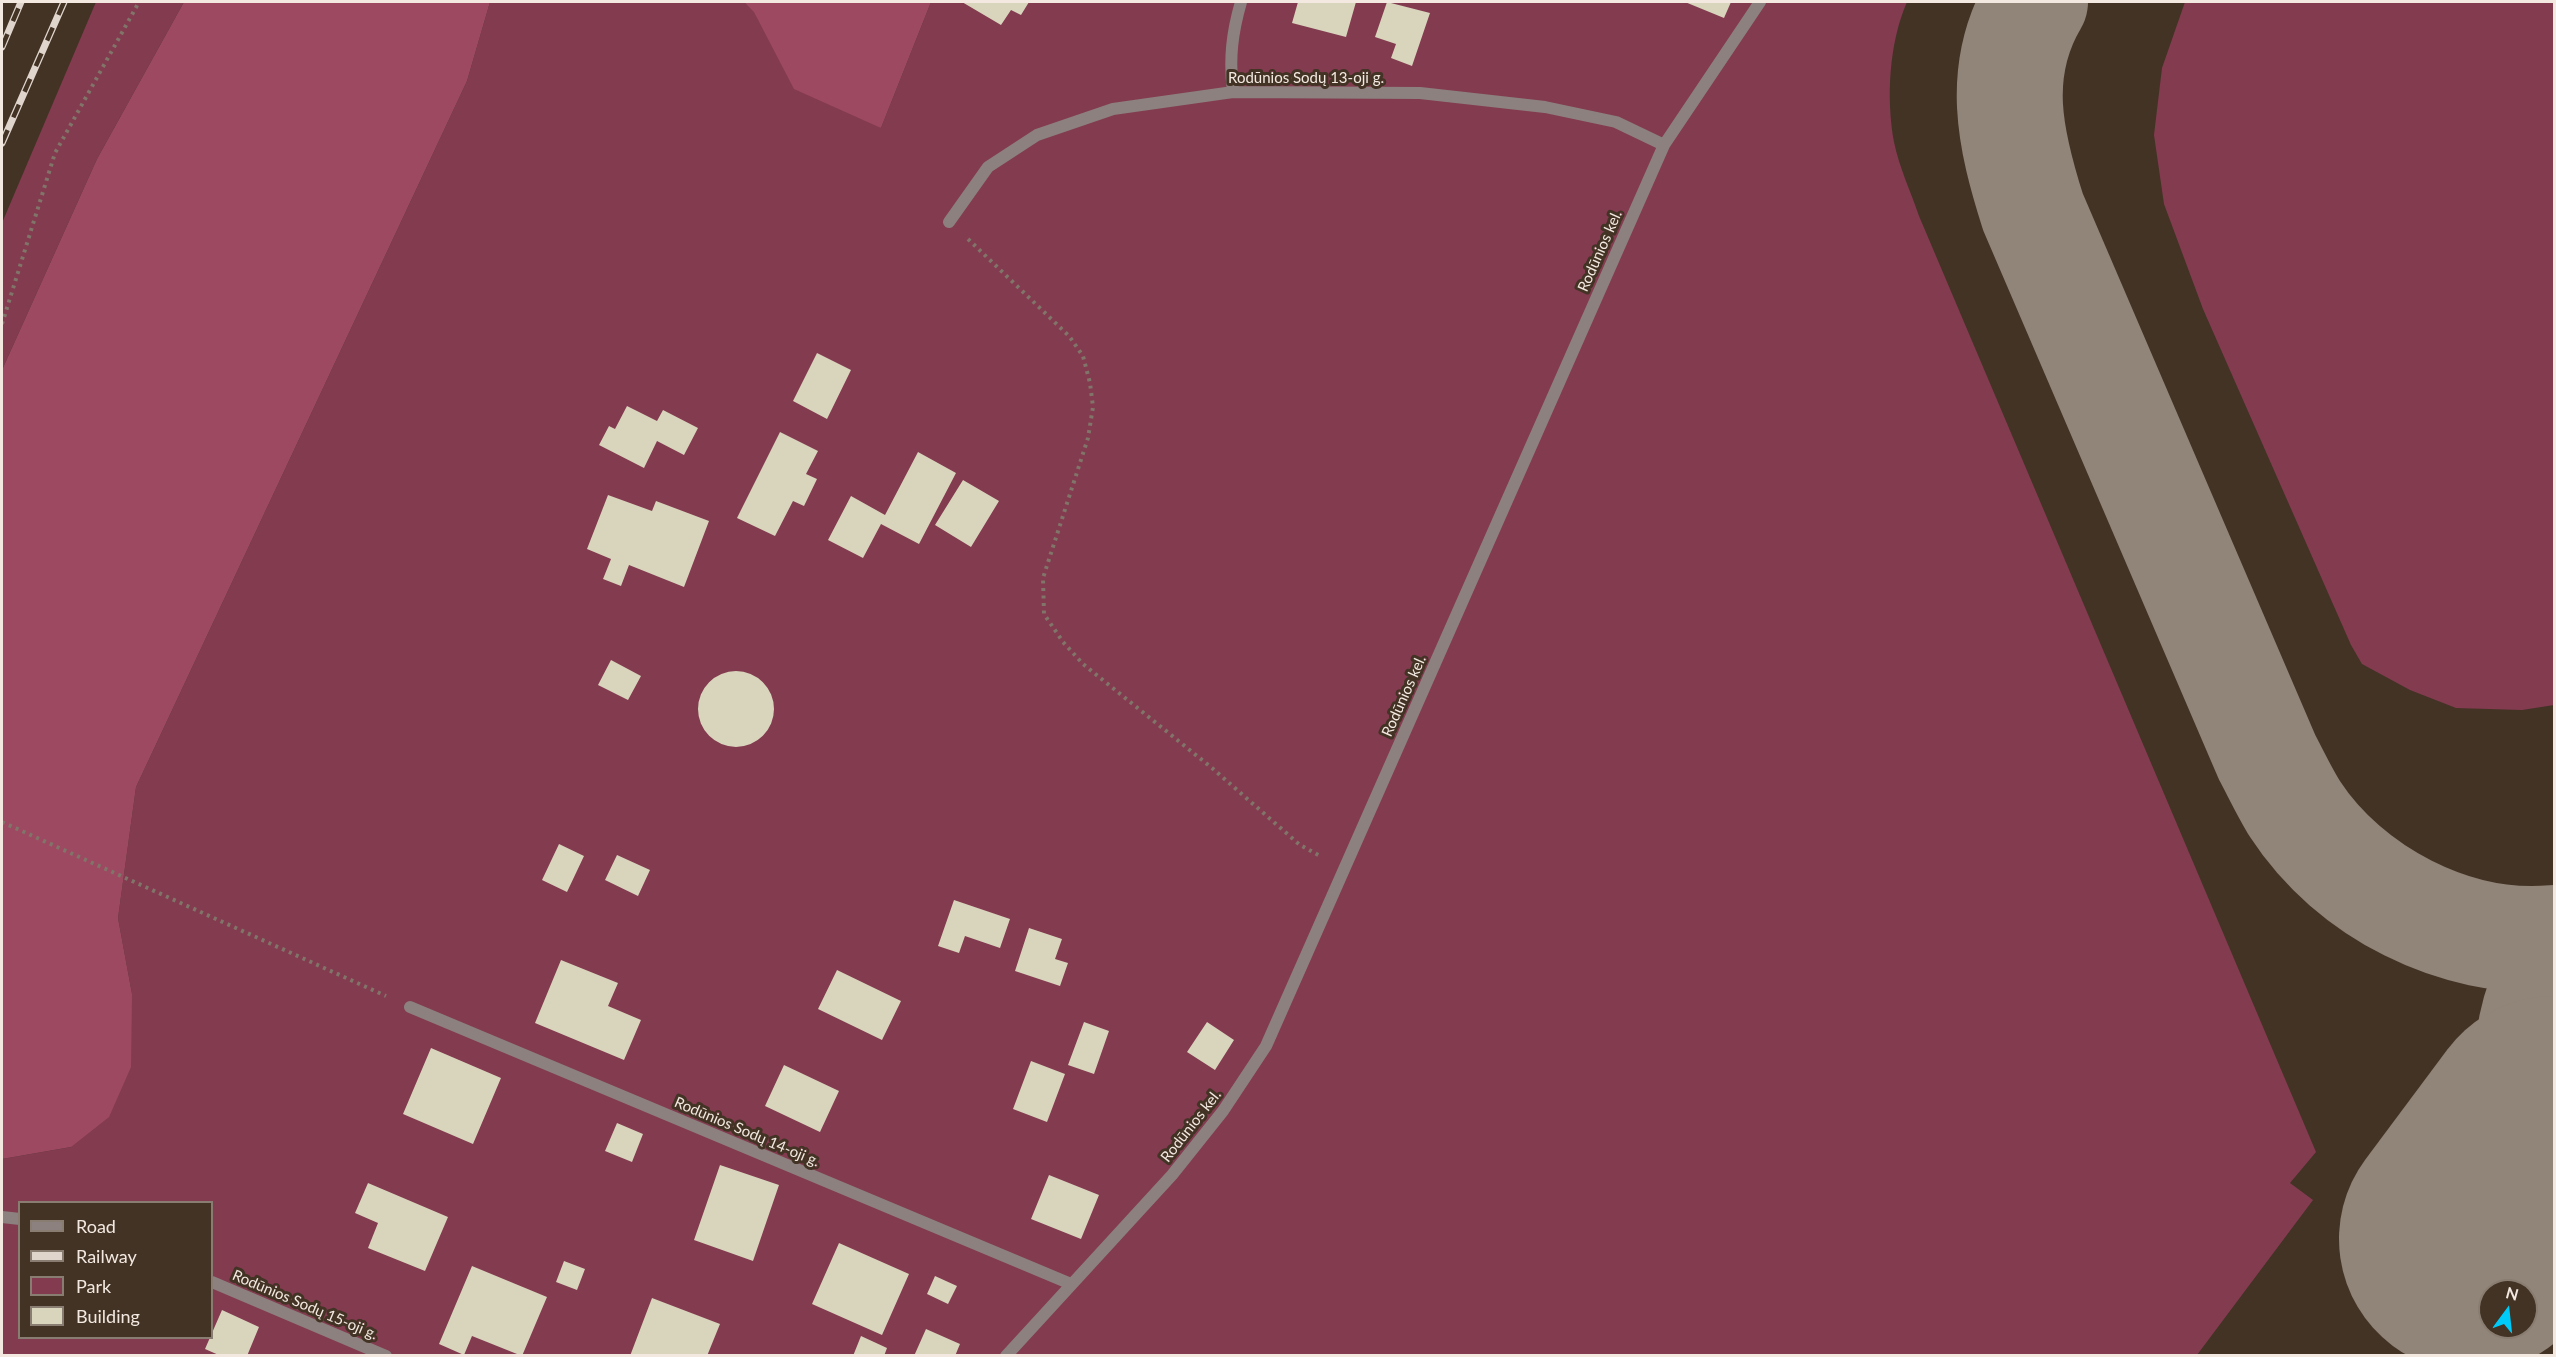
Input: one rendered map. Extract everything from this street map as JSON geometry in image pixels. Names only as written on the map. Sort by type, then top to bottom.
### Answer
[{"type":"street","points":[[1233,92],[1229,63],[1232,35],[1241,2]]},
{"type":"street","name":"Rodūnios kel.","points":[[1006,1356],[1172,1175],[1223,1111],[1266,1046],[1664,145],[1760,2]]},
{"type":"street","name":"Rodūnios Sodų 13-oji g.","points":[[949,222],[987,167],[1037,135],[1113,109],[1233,92],[1420,93],[1545,107],[1616,122],[1664,145]]},
{"type":"street","name":"Rodūnios Sodų 14-oji g.","points":[[410,1007],[1071,1284]]},
{"type":"street","points":[[2,1217],[18,1219]]},
{"type":"street","name":"Rodūnios Sodų 15-oji g.","points":[[213,1282],[386,1356]]},
{"type":"path","points":[[2,324],[55,153],[139,2]]},
{"type":"path","points":[[949,222],[1069,336],[1083,356],[1090,383],[1093,407],[1088,438],[1043,578],[1044,614],[1063,642],[1083,664],[1212,768],[1300,845],[1344,869]]},
{"type":"path","points":[[2,822],[410,1007]]},
{"type":"green space","points":[[96,2],[184,2],[97,159],[2,370],[2,223]]},
{"type":"green space","points":[[490,2],[744,2],[881,128],[931,2],[1907,2],[1896,35],[1890,89],[1894,142],[1902,170],[1919,216],[2316,1152],[2290,1183],[2313,1200],[2197,1355],[2,1356],[2,1159],[71,1147],[132,994],[118,918],[136,787],[467,81]]},
{"type":"green space","points":[[2185,2],[2554,2],[2554,705],[2522,710],[2456,708],[2410,690],[2362,664],[2351,645],[2203,309],[2164,204],[2154,135],[2162,68]]},
{"type":"shaded area","points":[[184,2],[490,2],[467,81],[136,787],[118,918],[132,994],[131,1067],[109,1117],[71,1147],[2,1159],[2,370],[97,159]]},
{"type":"shaded area","points":[[744,2],[931,2],[881,128],[794,89],[754,12]]},
{"type":"building","points":[[962,2],[1029,2],[1021,15],[1011,10],[1001,25]]},
{"type":"building","points":[[1298,2],[1356,2],[1346,37],[1292,23]]},
{"type":"building","points":[[1387,2],[1430,13],[1412,66],[1391,58],[1396,44],[1375,37]]},
{"type":"building","points":[[1685,2],[1731,2],[1724,18]]},
{"type":"building","points":[[817,353],[851,370],[827,419],[793,401]]},
{"type":"building","points":[[627,406],[657,421],[663,410],[698,428],[684,455],[657,441],[644,468],[599,445],[609,426],[615,429]]},
{"type":"building","points":[[780,432],[818,451],[806,474],[817,479],[804,506],[793,501],[775,536],[737,518]]},
{"type":"building","points":[[918,452],[956,473],[919,544],[881,524],[863,558],[828,540],[851,496],[885,515]]},
{"type":"building","points":[[963,480],[999,501],[971,547],[935,525]]},
{"type":"building","points":[[608,495],[652,511],[656,501],[709,521],[684,587],[629,565],[621,586],[603,579],[611,559],[587,549]]},
{"type":"building","points":[[611,660],[641,676],[628,700],[598,685]]},
{"type":"building","points":[[736,671],[750,674],[763,682],[771,695],[774,709],[771,723],[763,736],[750,744],[736,747],[722,744],[709,736],[701,723],[698,709],[701,695],[709,682],[722,674]]},
{"type":"building","points":[[559,844],[584,856],[567,892],[542,880]]},
{"type":"building","points":[[617,855],[650,870],[638,896],[605,880]]},
{"type":"building","points":[[954,900],[1010,919],[1000,948],[965,936],[959,953],[938,946]]},
{"type":"building","points":[[1029,928],[1062,939],[1055,959],[1068,963],[1060,986],[1015,971]]},
{"type":"building","points":[[561,960],[618,983],[608,1006],[641,1020],[624,1060],[535,1023]]},
{"type":"building","points":[[837,970],[901,1001],[882,1040],[818,1009]]},
{"type":"building","points":[[1084,1022],[1109,1031],[1094,1074],[1068,1065]]},
{"type":"building","points":[[1207,1022],[1234,1040],[1215,1070],[1187,1052]]},
{"type":"building","points":[[431,1048],[501,1078],[473,1144],[403,1114]]},
{"type":"building","points":[[1031,1061],[1065,1074],[1047,1122],[1013,1109]]},
{"type":"building","points":[[784,1065],[839,1091],[820,1132],[765,1106]]},
{"type":"building","points":[[617,1123],[643,1134],[632,1162],[605,1151]]},
{"type":"building","points":[[720,1165],[779,1185],[753,1261],[694,1240]]},
{"type":"building","points":[[1049,1175],[1099,1195],[1081,1239],[1031,1219]]},
{"type":"building","points":[[368,1183],[448,1217],[425,1271],[368,1248],[378,1223],[355,1213]]},
{"type":"building","points":[[839,1243],[909,1274],[882,1335],[812,1304]]},
{"type":"building","points":[[564,1261],[585,1269],[577,1290],[556,1282]]},
{"type":"building","points":[[472,1266],[547,1297],[522,1356],[472,1336],[464,1355],[439,1344]]},
{"type":"building","points":[[935,1276],[957,1286],[948,1304],[927,1294]]},
{"type":"building","points":[[652,1298],[720,1324],[707,1356],[630,1356]]},
{"type":"building","points":[[222,1310],[259,1327],[247,1356],[221,1356],[205,1349],[209,1339],[213,1339],[213,1331]]},
{"type":"building","points":[[926,1329],[960,1344],[955,1356],[914,1356]]},
{"type":"building","points":[[861,1336],[887,1348],[884,1356],[853,1356]]},
{"type":"taxiway","points":[[2035,2],[2022,28],[2014,54],[2010,80],[2013,132],[2033,212],[2267,757],[2288,797],[2318,839],[2344,865],[2375,889],[2408,908],[2443,923],[2480,933],[2517,938],[2554,938]]},
{"type":"taxiway","points":[[2554,969],[2535,1011],[2527,1055],[2531,1124],[2544,1168],[2554,1188]]},
{"type":"runway","points":[[2472,1239],[2554,1129]]},
{"type":"railway","points":[[2,47],[21,2]]},
{"type":"railway","points":[[2,143],[64,2]]}]
